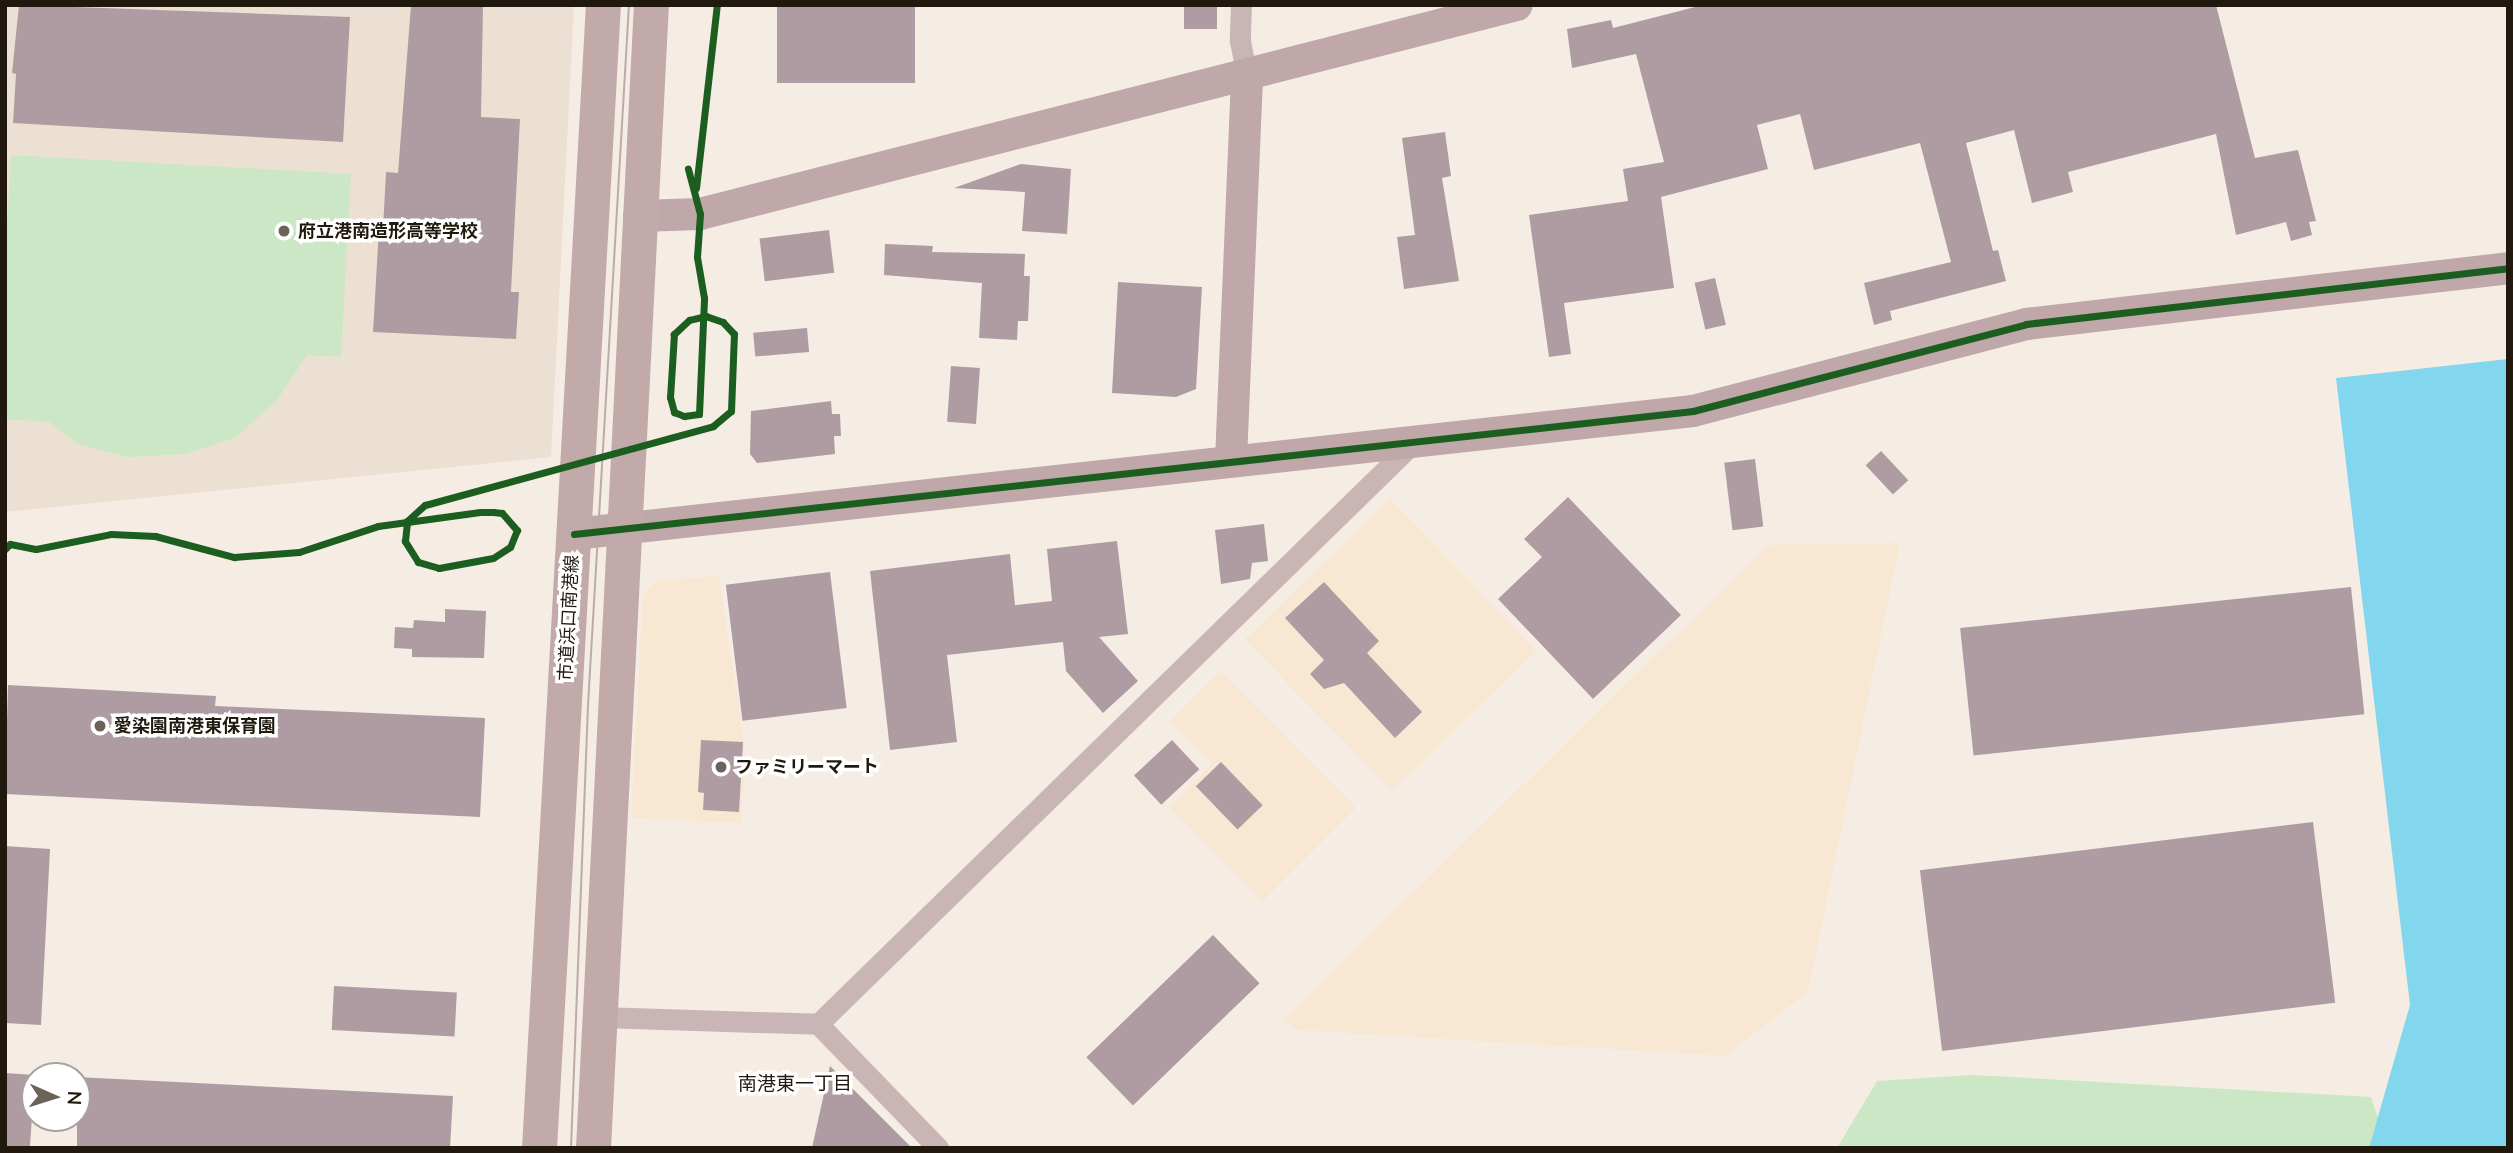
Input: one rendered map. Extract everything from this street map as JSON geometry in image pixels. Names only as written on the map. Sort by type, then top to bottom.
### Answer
[{"type":"main road","name":"市道浜口南港線","points":[[539,1148],[603,5]]},
{"type":"main road","points":[[593,1148],[650,5]]},
{"type":"street","points":[[1231,460],[1247,78],[1240,41],[1241,5]]},
{"type":"street","points":[[639,216],[700,214],[1247,78],[1517,5]]},
{"type":"street","points":[[574,534],[1693,411],[2026,324],[2508,268]]},
{"type":"street","points":[[818,1024],[1414,442]]},
{"type":"street","points":[[600,1017],[818,1024],[938,1148]]},
{"type":"shaded area","name":"府立港南造形高等学校","points":[[5,5],[574,5],[551,457],[5,512]]},
{"type":"shaded area","points":[[1390,499],[1537,651],[1391,791],[1245,639]]},
{"type":"shaded area","points":[[1900,543],[1808,992],[1725,1056],[1297,1030],[1284,1019],[1768,545]]},
{"type":"shaded area","points":[[719,576],[745,750],[741,823],[631,818],[643,594],[655,581]]},
{"type":"shaded area","points":[[1221,671],[1356,808],[1262,902],[1169,807],[1212,764],[1170,721]]},
{"type":"green space","points":[[11,155],[351,174],[341,357],[307,355],[277,400],[235,438],[185,454],[127,457],[80,445],[49,422],[5,419],[5,263]]},
{"type":"green space","points":[[1973,1075],[2371,1097],[2378,1118],[2369,1148],[1837,1148],[1877,1081]]},
{"type":"water","points":[[2508,359],[2508,1148],[2369,1148],[2410,1005],[2336,378]]},
{"type":"building","points":[[19,5],[350,17],[343,142],[13,123],[16,74],[12,73]]},
{"type":"building","points":[[411,5],[483,5],[481,117],[520,119],[511,292],[519,292],[516,339],[373,332],[379,228],[383,228],[386,172],[398,173]]},
{"type":"building","points":[[777,5],[915,5],[915,83],[777,83]]},
{"type":"building","points":[[1184,5],[1217,5],[1217,29],[1184,29]]},
{"type":"building","points":[[1703,5],[2216,5],[2255,158],[2298,150],[2316,221],[2309,222],[2312,235],[2291,241],[2286,222],[2236,235],[2216,134],[2068,172],[2073,192],[2032,203],[2014,130],[1966,143],[1993,251],[1998,250],[2006,281],[1890,311],[1892,320],[1874,325],[1864,283],[1951,262],[1920,143],[1814,170],[1800,114],[1757,125],[1768,169],[1661,197],[1674,288],[1564,303],[1571,354],[1549,357],[1529,215],[1628,201],[1623,169],[1664,162],[1636,54],[1572,68],[1567,29],[1611,20],[1613,28]]},
{"type":"building","points":[[1445,132],[1451,176],[1442,178],[1459,281],[1404,289],[1397,237],[1415,235],[1402,138]]},
{"type":"building","points":[[1021,164],[1071,169],[1067,234],[1022,231],[1025,192],[954,188]]},
{"type":"building","points":[[829,230],[834,273],[765,281],[760,239]]},
{"type":"building","points":[[885,244],[933,246],[932,252],[1025,254],[1024,276],[1030,276],[1028,321],[1018,321],[1017,340],[979,338],[982,283],[884,275]]},
{"type":"building","points":[[1715,278],[1726,325],[1705,329],[1695,283]]},
{"type":"building","points":[[1118,282],[1202,287],[1196,389],[1176,397],[1112,393]]},
{"type":"building","points":[[807,328],[809,352],[755,357],[753,333]]},
{"type":"building","points":[[951,366],[980,368],[976,424],[947,422]]},
{"type":"building","points":[[831,401],[832,414],[840,414],[841,436],[834,436],[835,454],[757,463],[750,454],[751,411]]},
{"type":"building","points":[[1881,451],[1908,480],[1893,495],[1866,465]]},
{"type":"building","points":[[1755,459],[1763,526],[1733,530],[1724,463]]},
{"type":"building","points":[[1568,497],[1681,615],[1593,699],[1498,599],[1542,557],[1524,539]]},
{"type":"building","points":[[1264,524],[1268,561],[1252,563],[1250,579],[1221,584],[1215,530]]},
{"type":"building","points":[[1117,541],[1128,634],[1099,637],[1138,681],[1103,713],[1066,671],[1063,642],[947,655],[957,742],[890,750],[870,571],[1010,554],[1015,605],[1052,601],[1047,549]]},
{"type":"building","points":[[830,572],[847,708],[742,721],[726,585]]},
{"type":"building","points":[[1324,582],[1379,641],[1367,653],[1422,712],[1395,738],[1344,683],[1324,689],[1310,674],[1324,660],[1285,618]]},
{"type":"building","points":[[2351,587],[2364,714],[1974,755],[1960,628]]},
{"type":"building","points":[[445,609],[486,611],[484,658],[412,657],[412,649],[394,648],[395,627],[413,628],[414,620],[445,622]]},
{"type":"building","points":[[8,685],[216,696],[215,706],[485,718],[480,817],[5,794]]},
{"type":"building","name":"ファミリーマート","points":[[701,740],[743,742],[739,812],[703,810],[704,793],[698,792]]},
{"type":"building","points":[[1172,740],[1199,769],[1161,805],[1134,775]]},
{"type":"building","points":[[1221,762],[1263,805],[1238,829],[1196,786]]},
{"type":"building","points":[[2313,822],[2335,1003],[1942,1051],[1920,870]]},
{"type":"building","points":[[5,846],[50,849],[41,1025],[5,1023]]},
{"type":"building","points":[[1213,935],[1260,983],[1133,1105],[1086,1057]]},
{"type":"building","points":[[334,986],[457,992],[455,1036],[332,1030]]},
{"type":"building","points":[[830,1066],[912,1148],[812,1148]]},
{"type":"building","points":[[5,1073],[21,1074],[21,1132],[31,1132],[30,1148],[5,1148]]},
{"type":"building","points":[[91,1078],[453,1096],[450,1148],[77,1148],[77,1132],[91,1132]]},
{"type":"tram line","points":[[549,1148],[613,5]]},
{"type":"tram line","points":[[571,1148],[588,705],[629,5]]},
{"type":"cycle path","points":[[696,188],[717,5]]},
{"type":"cycle path","points":[[5,549],[10,544],[36,549],[111,534],[155,536],[234,557],[299,552],[378,526],[480,512],[493,512],[502,513],[517,530],[510,547],[493,558],[439,568],[418,562],[405,541],[407,521],[425,505],[713,426],[731,411],[734,334],[723,322],[706,316],[689,320],[674,334],[670,397],[674,412],[684,416],[699,414],[704,298],[697,257],[700,214],[688,169]]},
{"type":"cycle path","points":[[574,534],[1693,411],[2026,324],[2508,268]]},
{"type":"place","name":"府立港南造形高等学校","points":[[284,231]]},
{"type":"place","name":"愛染園南港東保育園","points":[[100,726]]},
{"type":"place","name":"ファミリーマート","points":[[721,767]]},
{"type":"district","name":"南港東一丁目","points":[[795,1084]]}]
